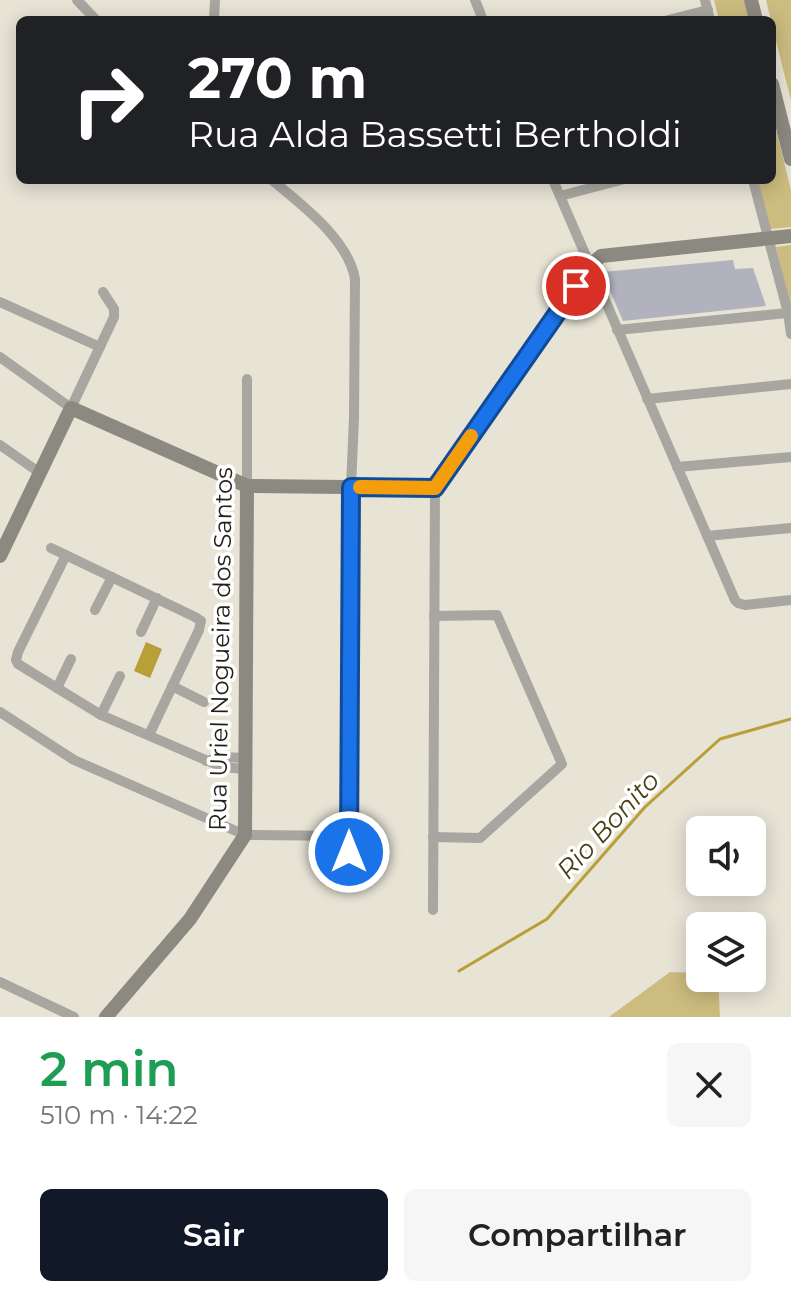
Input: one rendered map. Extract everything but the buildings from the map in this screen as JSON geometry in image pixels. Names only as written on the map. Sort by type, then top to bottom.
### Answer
[{"type":"street","points":[[77,0],[92,16]]},
{"type":"street","points":[[684,16],[708,10]]},
{"type":"street","points":[[776,100],[791,159]]},
{"type":"street","points":[[277,184],[334,238],[349,259],[355,279],[349,852]]},
{"type":"street","points":[[555,184],[733,596],[738,603],[745,605],[791,600]]},
{"type":"street","points":[[560,196],[606,184]]},
{"type":"street","points":[[754,184],[791,334]]},
{"type":"street","points":[[433,910],[435,488],[590,266],[601,256],[791,236]]},
{"type":"street","points":[[0,556],[4,536],[40,473],[115,313],[103,292]]},
{"type":"street","points":[[0,302],[100,347]]},
{"type":"street","points":[[617,330],[788,313]]},
{"type":"street","points":[[0,357],[71,408],[247,486],[435,488]]},
{"type":"street","name":"Rua Uriel Nogueira dos Santos","points":[[106,1017],[184,927],[245,835],[247,379]]},
{"type":"street","points":[[647,399],[791,384]]},
{"type":"street","points":[[0,445],[40,473]]},
{"type":"street","points":[[677,467],[791,457]]},
{"type":"street","points":[[707,536],[791,528]]},
{"type":"street","points":[[51,548],[201,621],[149,735]]},
{"type":"street","points":[[66,555],[17,656],[16,660],[21,666],[101,715],[206,761],[225,769],[245,763]]},
{"type":"street","points":[[95,610],[112,577]]},
{"type":"street","points":[[141,632],[157,598]]},
{"type":"street","points":[[433,837],[480,838],[562,764],[497,615],[434,616]]},
{"type":"street","points":[[57,688],[71,659]]},
{"type":"street","points":[[101,715],[120,676]]},
{"type":"street","points":[[172,686],[204,702]]},
{"type":"street","points":[[0,712],[74,760],[245,835],[349,836]]},
{"type":"street","points":[[0,982],[74,1017]]},
{"type":"shaded area","points":[[714,0],[744,0],[748,16],[718,16]]},
{"type":"shaded area","points":[[766,0],[791,0],[791,101],[776,40],[776,16],[770,16]]},
{"type":"shaded area","points":[[776,129],[791,190],[791,227],[769,229],[759,184],[776,184]]},
{"type":"shaded area","points":[[791,245],[791,308],[776,247]]},
{"type":"shaded area","points":[[146,642],[162,649],[150,678],[134,671]]},
{"type":"shaded area","points":[[670,972],[686,973],[686,992],[719,992],[720,1017],[609,1017]]},
{"type":"waterway","name":"Rio Bonito","points":[[459,971],[547,919],[645,807],[720,739],[791,719]]},
{"type":"slow traffic","points":[[360,487],[435,488],[471,436]]},
{"type":"route","points":[[349,852],[351,487],[435,488],[576,286]]}]
